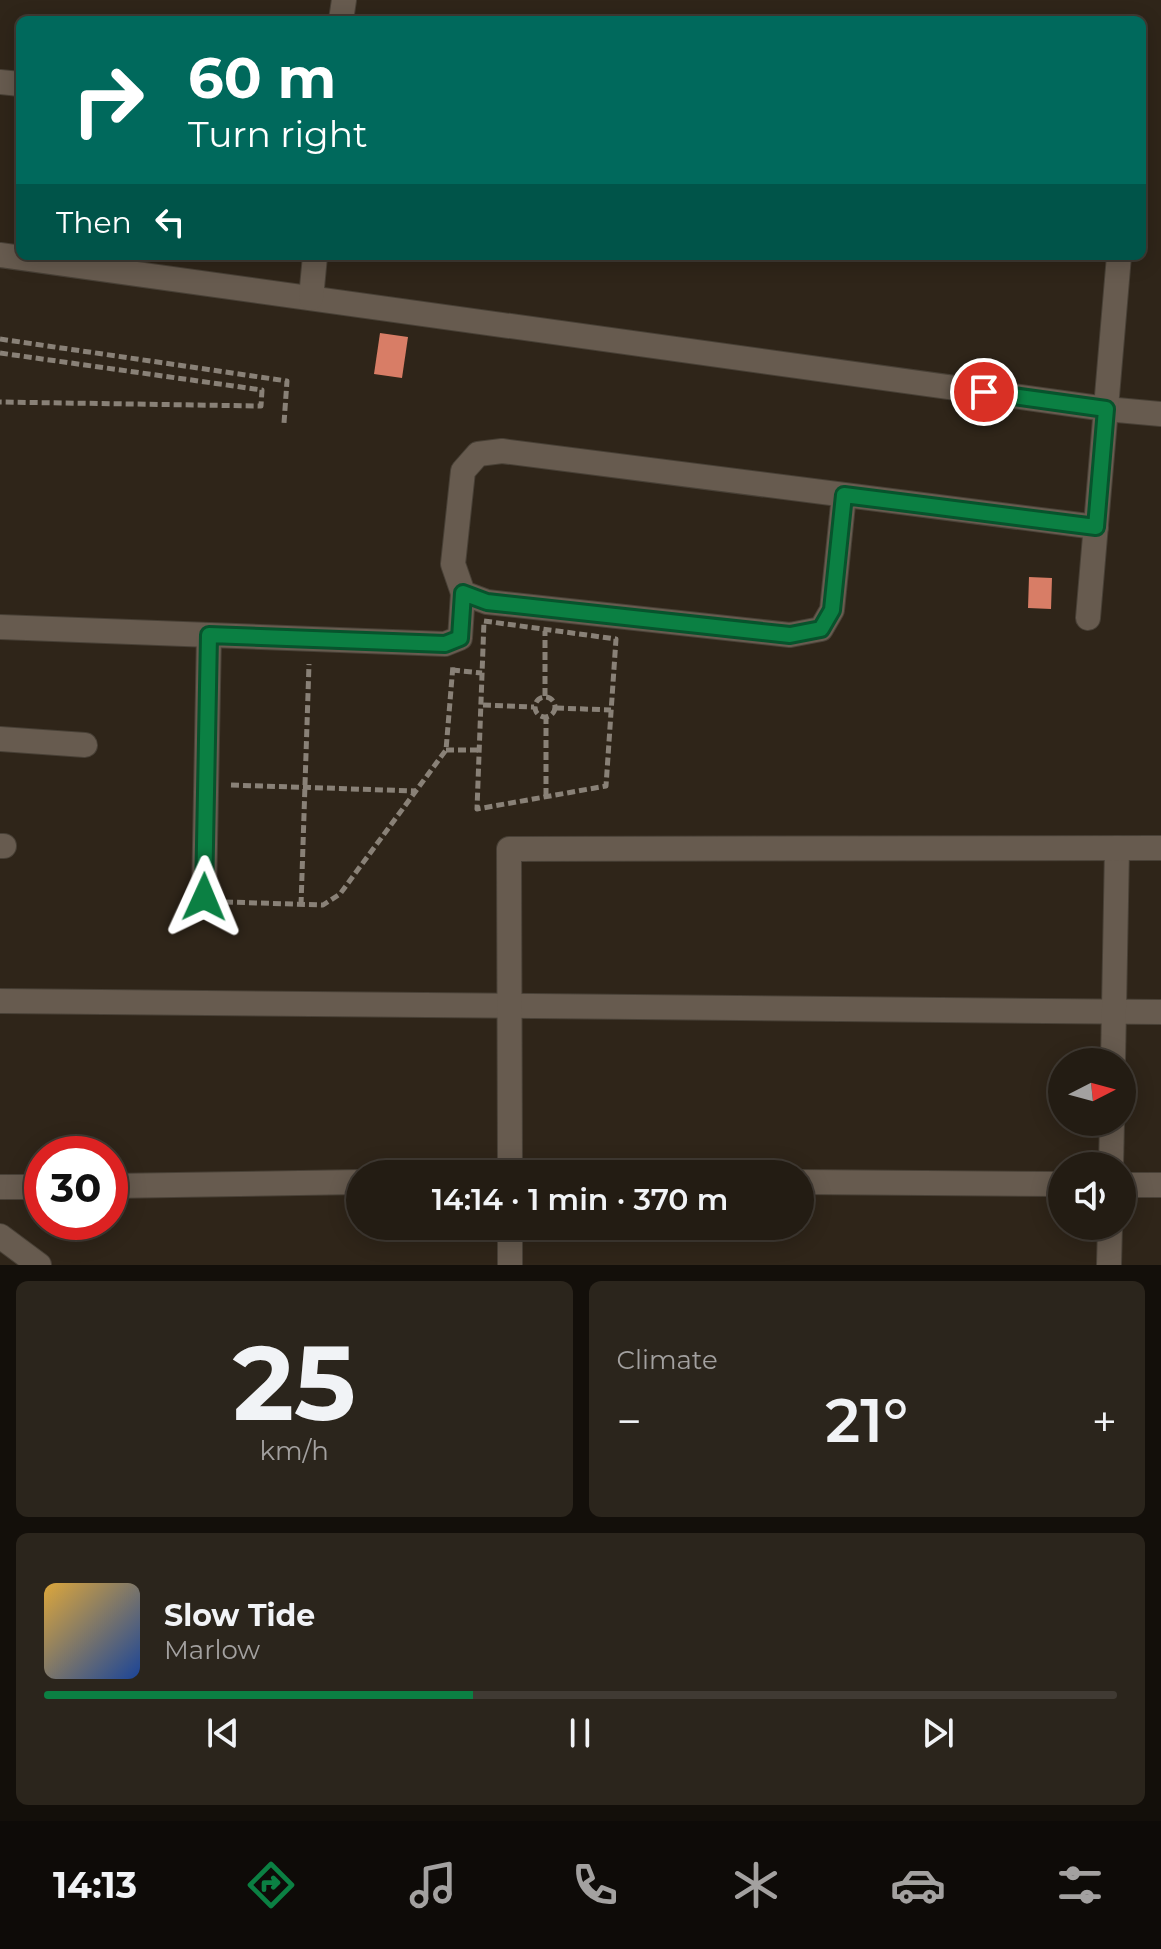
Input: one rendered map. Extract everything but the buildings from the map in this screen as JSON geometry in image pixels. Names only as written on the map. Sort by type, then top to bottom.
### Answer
[{"type":"street","points":[[36,260],[1106,409],[1161,414]]},
{"type":"street","points":[[311,298],[315,260]]},
{"type":"street","points":[[1088,618],[1119,260]]},
{"type":"street","points":[[0,627],[445,644],[454,641],[460,638],[463,593],[453,564],[463,471],[478,454],[502,451],[1096,527]]},
{"type":"street","points":[[463,593],[487,602],[790,635],[821,629],[832,610],[844,495]]},
{"type":"street","points":[[209,635],[211,900]]},
{"type":"street","points":[[0,739],[85,745]]},
{"type":"street","points":[[1114,1048],[1117,848]]},
{"type":"street","points":[[510,1160],[509,849],[1161,848]]},
{"type":"street","points":[[0,1001],[1161,1012]]},
{"type":"street","points":[[128,1186],[346,1182]]},
{"type":"street","points":[[814,1182],[1048,1184]]},
{"type":"street","points":[[1136,1185],[1161,1185]]},
{"type":"street","points":[[0,1187],[24,1187]]},
{"type":"street","points":[[0,1236],[39,1265]]},
{"type":"street","points":[[510,1240],[510,1265]]},
{"type":"street","points":[[1109,1265],[1110,1240]]},
{"type":"path","points":[[0,339],[287,381],[284,423]]},
{"type":"path","points":[[0,353],[262,390],[261,406],[0,402]]},
{"type":"path","points":[[484,621],[616,639],[606,786],[477,809],[483,705],[484,621]]},
{"type":"path","points":[[545,630],[545,696]]},
{"type":"path","points":[[211,900],[323,905],[340,894],[446,750],[454,641]]},
{"type":"path","points":[[301,905],[309,664]]},
{"type":"path","points":[[545,696],[537,700],[534,707],[538,715],[546,719]]},
{"type":"path","points":[[545,696],[553,700],[556,708],[553,715],[546,719]]},
{"type":"path","points":[[483,705],[534,707]]},
{"type":"path","points":[[556,708],[611,710]]},
{"type":"path","points":[[546,719],[546,796]]},
{"type":"path","points":[[446,750],[480,750]]},
{"type":"path","points":[[226,784],[416,791]]},
{"type":"route","points":[[204,897],[209,635],[445,644],[460,638],[463,593],[487,602],[790,635],[821,629],[832,610],[844,495],[1096,527],[1106,409],[984,392]]}]
